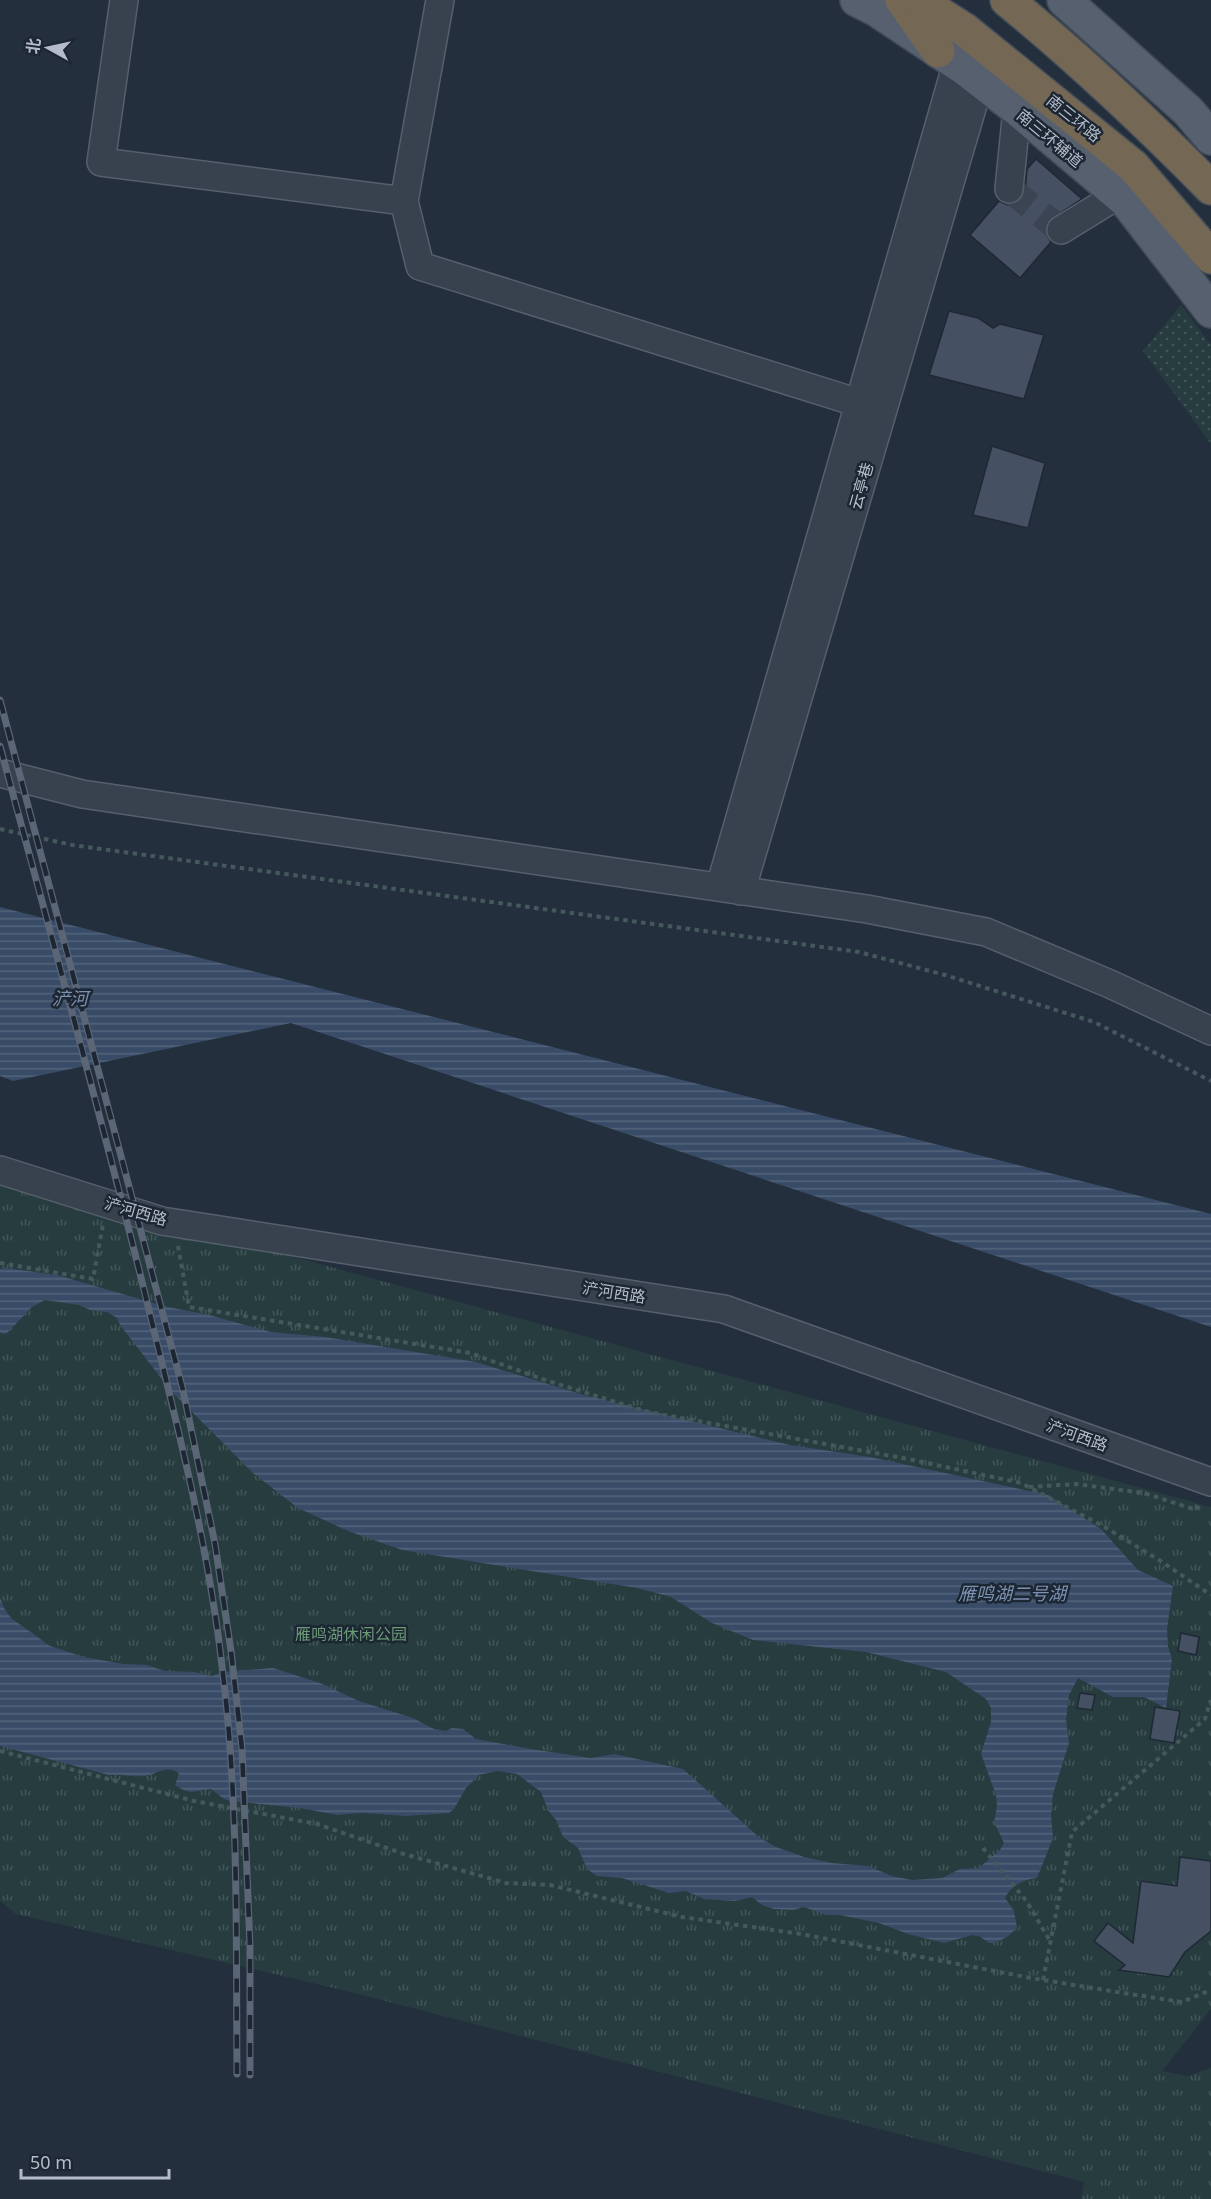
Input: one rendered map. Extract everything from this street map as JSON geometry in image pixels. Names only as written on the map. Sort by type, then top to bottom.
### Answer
[{"type":"highway","points":[[902,0],[958,65]]},
{"type":"highway","name":"南三环路","points":[[918,0],[964,30],[1133,166],[1211,257]]},
{"type":"highway","points":[[1007,0],[1065,48],[1163,139],[1211,188]]},
{"type":"highway","points":[[1031,0],[1065,48]]},
{"type":"main road","name":"南三环辅道","points":[[857,0],[877,10],[958,65],[1017,109],[1122,198],[1211,311]]},
{"type":"main road","points":[[1064,0],[1188,111],[1211,138]]},
{"type":"street","points":[[124,0],[101,162],[404,201]]},
{"type":"street","points":[[440,0],[404,201],[420,266],[859,403]]},
{"type":"street","points":[[730,889],[859,403],[958,65]]},
{"type":"street","name":"云亭巷","points":[[730,889],[958,65]]},
{"type":"street","points":[[1009,189],[1017,109]]},
{"type":"street","points":[[1061,230],[1122,198]]},
{"type":"street","points":[[0,773],[82,794],[867,909],[986,932],[1110,984],[1211,1031]]},
{"type":"street","name":"浐河西路","points":[[0,1170],[173,1222],[724,1309],[1210,1482]]},
{"type":"path","points":[[0,829],[72,844],[859,952],[945,975],[1094,1022],[1211,1081]]},
{"type":"path","points":[[0,1263],[93,1279],[107,1203]]},
{"type":"path","points":[[173,1222],[189,1307],[470,1353],[545,1380],[648,1412],[908,1459],[1021,1483],[1103,1526],[1211,1595]]},
{"type":"path","points":[[1029,1487],[1076,1484],[1144,1493],[1196,1509],[1210,1482]]},
{"type":"path","points":[[1043,1980],[1072,1832],[1205,1719],[1211,1700]]},
{"type":"path","points":[[0,1751],[194,1801],[317,1824],[404,1854],[506,1883],[550,1885],[682,1917],[801,1934],[1043,1980],[1182,2002],[1211,1990]]},
{"type":"path","points":[[982,1848],[1028,1902],[1051,1942]]},
{"type":"green space","points":[[1181,305],[1211,345],[1211,444],[1143,351]]},
{"type":"green space","name":"雁鸣湖休闲公园","points":[[0,1170],[162,1221],[1211,1507],[1211,2009],[1162,2071],[1188,2076],[1211,2068],[1211,2199],[1081,2199],[1084,2182],[347,1991],[16,1914],[0,1901]]},
{"type":"water","name":"浐河","points":[[0,907],[1211,1214],[1211,1327],[291,1023],[13,1081],[0,1076]]},
{"type":"water","name":"雁鸣湖二号湖","points":[[0,1269],[57,1275],[168,1307],[209,1315],[271,1332],[325,1337],[476,1362],[584,1395],[790,1445],[870,1457],[1048,1495],[1101,1529],[1138,1570],[1173,1586],[1167,1629],[1168,1646],[1172,1659],[1166,1708],[1144,1697],[1113,1697],[1078,1678],[1069,1695],[1066,1719],[1069,1743],[1053,1794],[1051,1814],[1053,1838],[1037,1878],[1018,1884],[1005,1898],[1014,1911],[1017,1928],[1007,1937],[995,1943],[989,1943],[979,1936],[972,1935],[944,1943],[908,1934],[879,1923],[840,1915],[826,1915],[804,1907],[793,1910],[774,1909],[762,1905],[752,1897],[735,1901],[704,1899],[686,1891],[669,1893],[622,1878],[597,1876],[587,1869],[578,1848],[563,1837],[541,1792],[517,1774],[498,1771],[479,1775],[466,1788],[454,1809],[449,1813],[407,1816],[362,1813],[337,1815],[300,1808],[230,1801],[211,1789],[189,1792],[175,1785],[179,1774],[175,1771],[166,1770],[143,1776],[109,1775],[0,1746],[0,1597],[11,1618],[50,1646],[84,1657],[124,1664],[147,1665],[165,1671],[194,1672],[212,1676],[222,1672],[273,1668],[320,1683],[359,1701],[413,1718],[434,1729],[446,1731],[452,1728],[463,1729],[476,1739],[531,1749],[591,1758],[614,1754],[683,1769],[760,1838],[776,1847],[804,1857],[832,1863],[868,1866],[892,1876],[912,1880],[942,1878],[960,1869],[979,1868],[1000,1850],[1004,1843],[994,1822],[997,1807],[996,1795],[981,1754],[991,1722],[991,1708],[986,1699],[946,1672],[866,1652],[753,1640],[712,1623],[671,1597],[637,1588],[402,1550],[348,1531],[298,1508],[253,1473],[171,1391],[117,1318],[107,1312],[45,1300],[32,1307],[6,1334],[0,1333]]},
{"type":"building","points":[[1036,159],[1082,199],[1047,222],[1045,231],[1051,242],[1020,278],[970,235],[999,201],[1008,205],[1021,199],[1025,191],[1027,169]]},
{"type":"building","points":[[949,311],[978,318],[993,328],[1000,324],[1044,335],[1024,399],[929,375]]},
{"type":"building","points":[[992,446],[1045,463],[1028,528],[973,515]]},
{"type":"building","points":[[1181,1633],[1199,1637],[1196,1655],[1178,1651]]},
{"type":"building","points":[[1080,1693],[1095,1695],[1092,1710],[1077,1708]]},
{"type":"building","points":[[1155,1707],[1180,1711],[1174,1743],[1150,1739]]},
{"type":"building","points":[[1180,1857],[1211,1861],[1211,1931],[1185,1952],[1169,1977],[1119,1970],[1125,1965],[1094,1941],[1108,1923],[1133,1943],[1141,1881],[1177,1886]]},
{"type":"tunnel","points":[[1009,189],[1061,230]]},
{"type":"railway","points":[[0,700],[183,1390],[215,1544],[231,1651],[242,1749],[250,1947],[250,2075]]},
{"type":"railway","points":[[0,746],[76,1025],[130,1236],[180,1440],[209,1575],[222,1666],[234,1819],[237,2074]]}]
